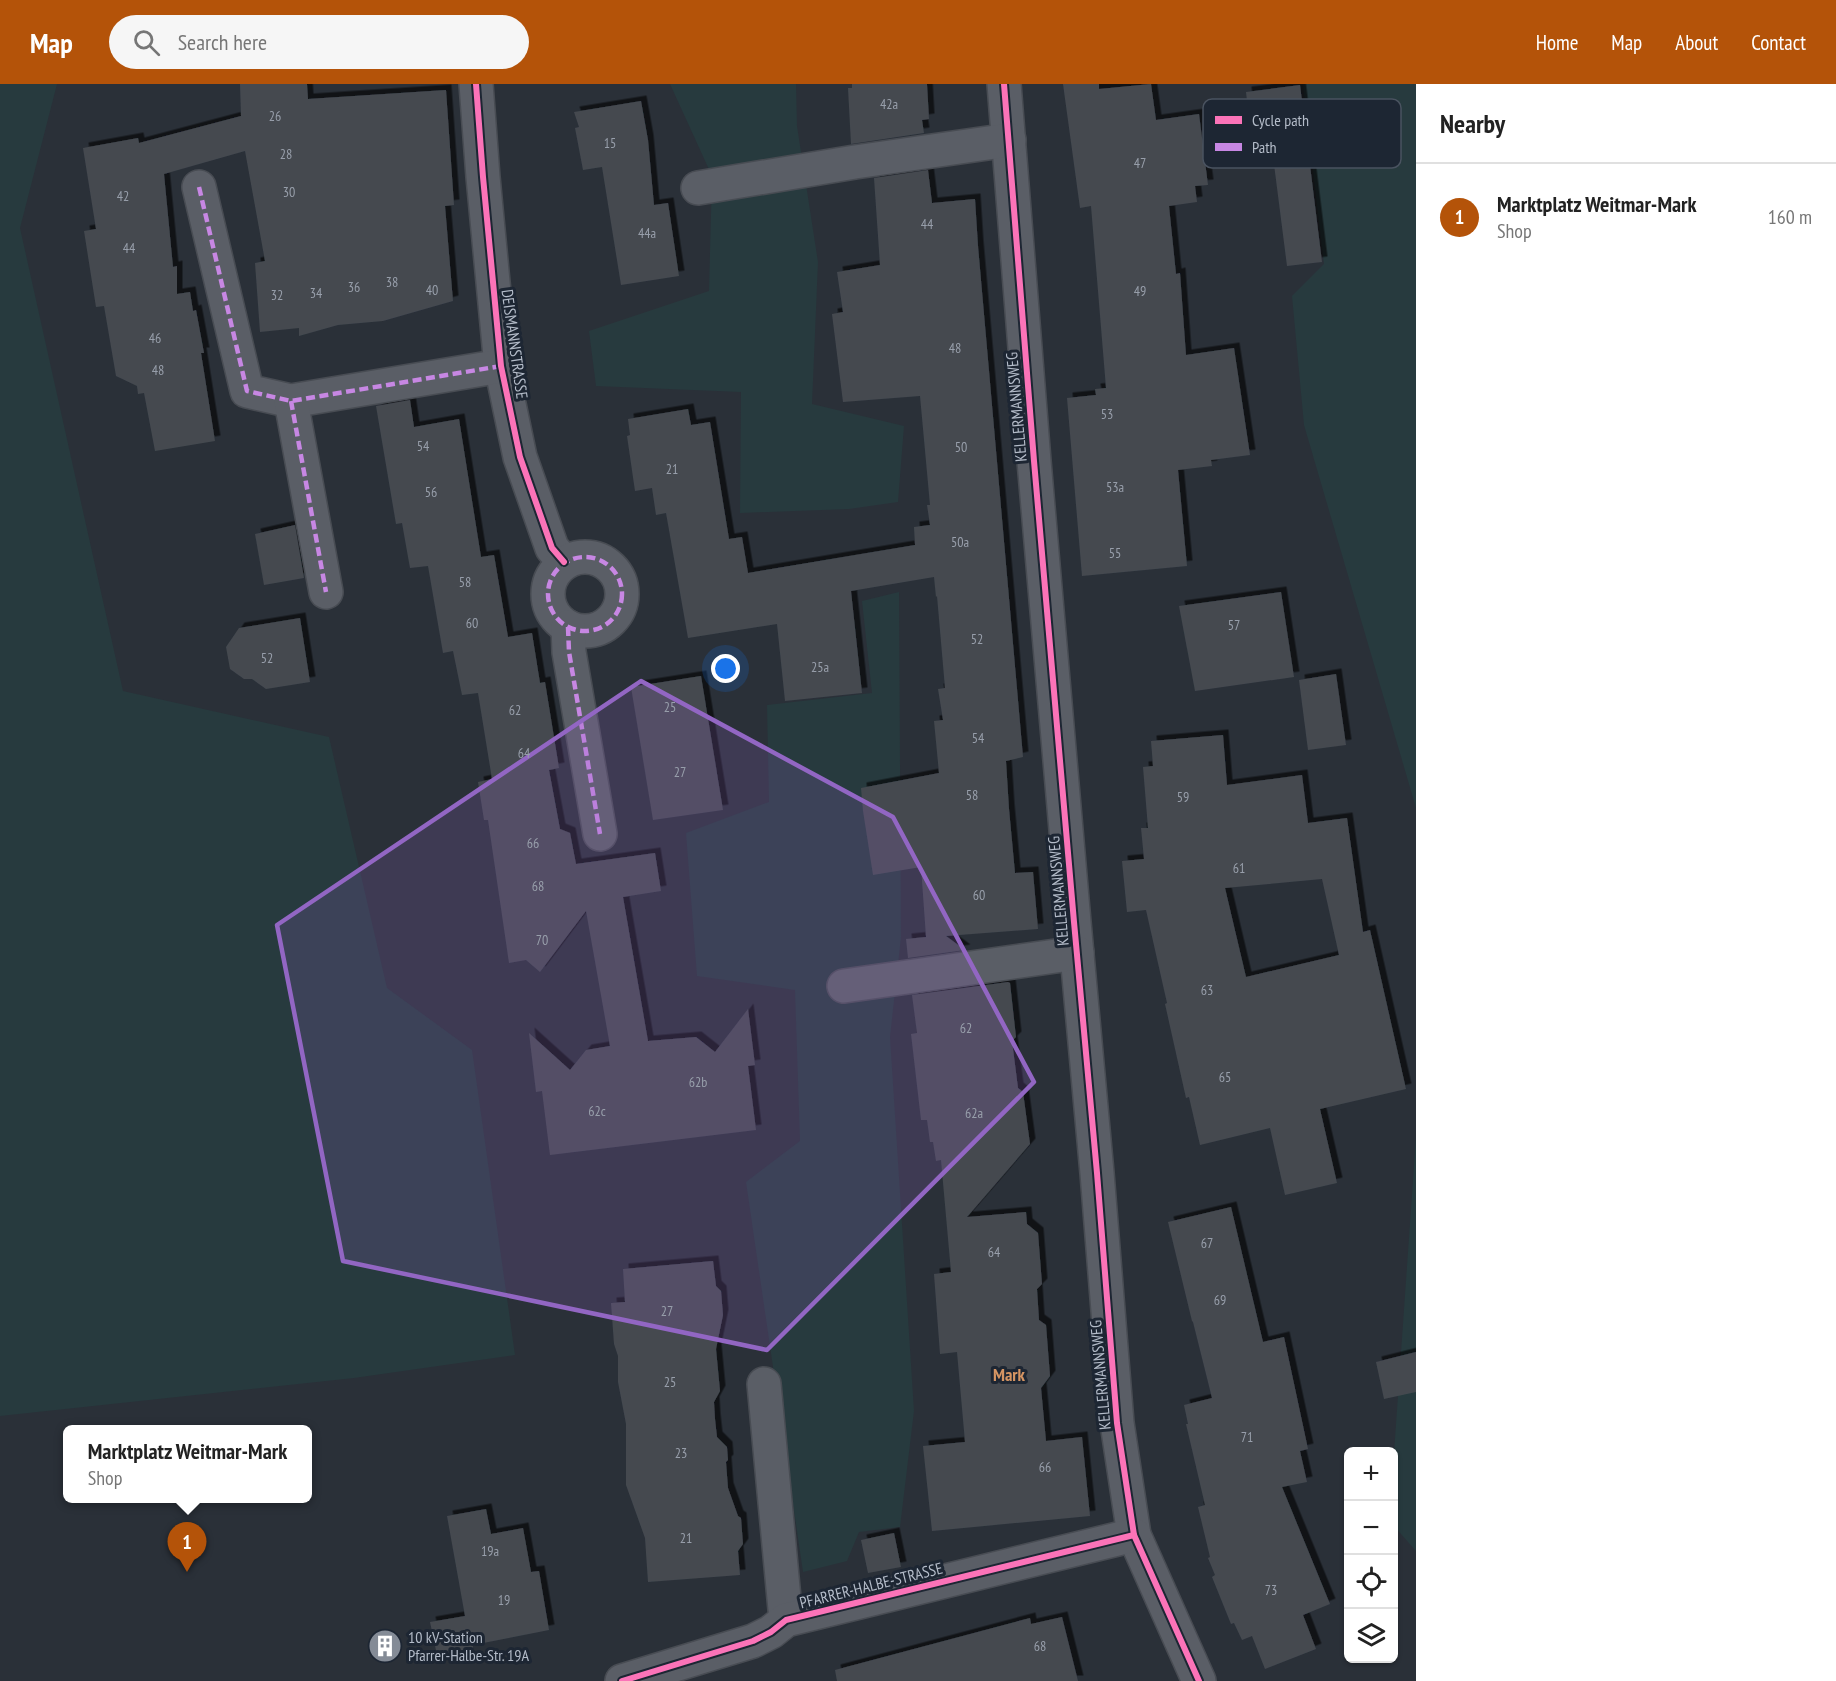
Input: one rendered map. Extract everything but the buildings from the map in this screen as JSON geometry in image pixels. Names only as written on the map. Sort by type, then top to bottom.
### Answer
[{"type":"street","name":"DEISMANNSTRASSE","points":[[476,84],[501,366],[520,457],[552,548],[564,562]]},
{"type":"street","name":"KELLERMANNSWEG","points":[[1004,84],[1033,450],[1098,1173],[1117,1423],[1134,1535],[1199,1681]]},
{"type":"street","points":[[698,188],[1009,140]]},
{"type":"street","name":"DEISMANNSTRASSE","points":[[199,188],[247,391],[291,401],[501,366]]},
{"type":"street","points":[[291,401],[326,592]]},
{"type":"street","points":[[583,556],[602,560],[616,573],[623,591],[619,610],[606,625],[588,631],[568,627],[554,614],[548,596],[551,577],[564,562],[583,556]]},
{"type":"street","points":[[568,627],[569,652],[600,834]]},
{"type":"street","points":[[844,986],[1077,953]]},
{"type":"street","points":[[764,1384],[786,1620]]},
{"type":"street","name":"PFARRER-HALBE-STRASSE","points":[[622,1681],[753,1641],[771,1632],[786,1620],[1134,1535]]},
{"type":"highlighted area","points":[[641,681],[893,817],[1034,1082],[767,1350],[343,1261],[277,925]]},
{"type":"green space","points":[[0,84],[57,84],[20,228],[123,691],[329,737],[387,988],[472,1050],[515,1355],[354,1378],[0,1416]]},
{"type":"green space","points":[[670,84],[796,84],[797,126],[818,262],[812,404],[904,426],[898,502],[849,509],[740,513],[741,392],[596,386],[589,331],[709,291],[712,176]]},
{"type":"green space","points":[[1303,84],[1416,84],[1416,808],[1304,425],[1292,296],[1324,264],[1313,168],[1401,168],[1401,99],[1305,99]]},
{"type":"green space","points":[[899,592],[901,937],[890,1037],[914,1411],[900,1527],[859,1532],[847,1561],[803,1572],[746,1182],[800,1141],[795,990],[697,976],[686,833],[769,802],[767,705],[872,693],[862,601]]},
{"type":"green space","points":[[1416,1137],[1416,1551],[1398,1531],[1398,1447],[1394,1447]]},
{"type":"marked path","points":[[199,187],[247,391],[291,401],[501,366]]},
{"type":"marked path","points":[[291,401],[326,592]]},
{"type":"marked path","points":[[585,557],[599,560],[611,568],[619,580],[622,594],[619,608],[611,620],[599,628],[585,631],[571,628],[559,620],[551,608],[548,594],[551,580],[559,568],[571,560],[585,557]]},
{"type":"marked path","points":[[568,627],[569,652],[600,834]]},
{"type":"cycle path","points":[[476,84],[501,366],[520,457],[552,548],[564,562]]},
{"type":"cycle path","points":[[1004,84],[1034,461],[1117,1423],[1134,1535],[1199,1681]]},
{"type":"cycle path","points":[[622,1681],[753,1641],[771,1632],[786,1620],[1134,1535]]},
{"type":"place","name":"Marktplatz Weitmar-Mark","points":[[187,1572]]},
{"type":"place","name":"10 kV-Station Pfarrer-Halbe-Str. 19A","points":[[385,1646]]},
{"type":"district","name":"Mark","points":[[1009,1375]]}]
